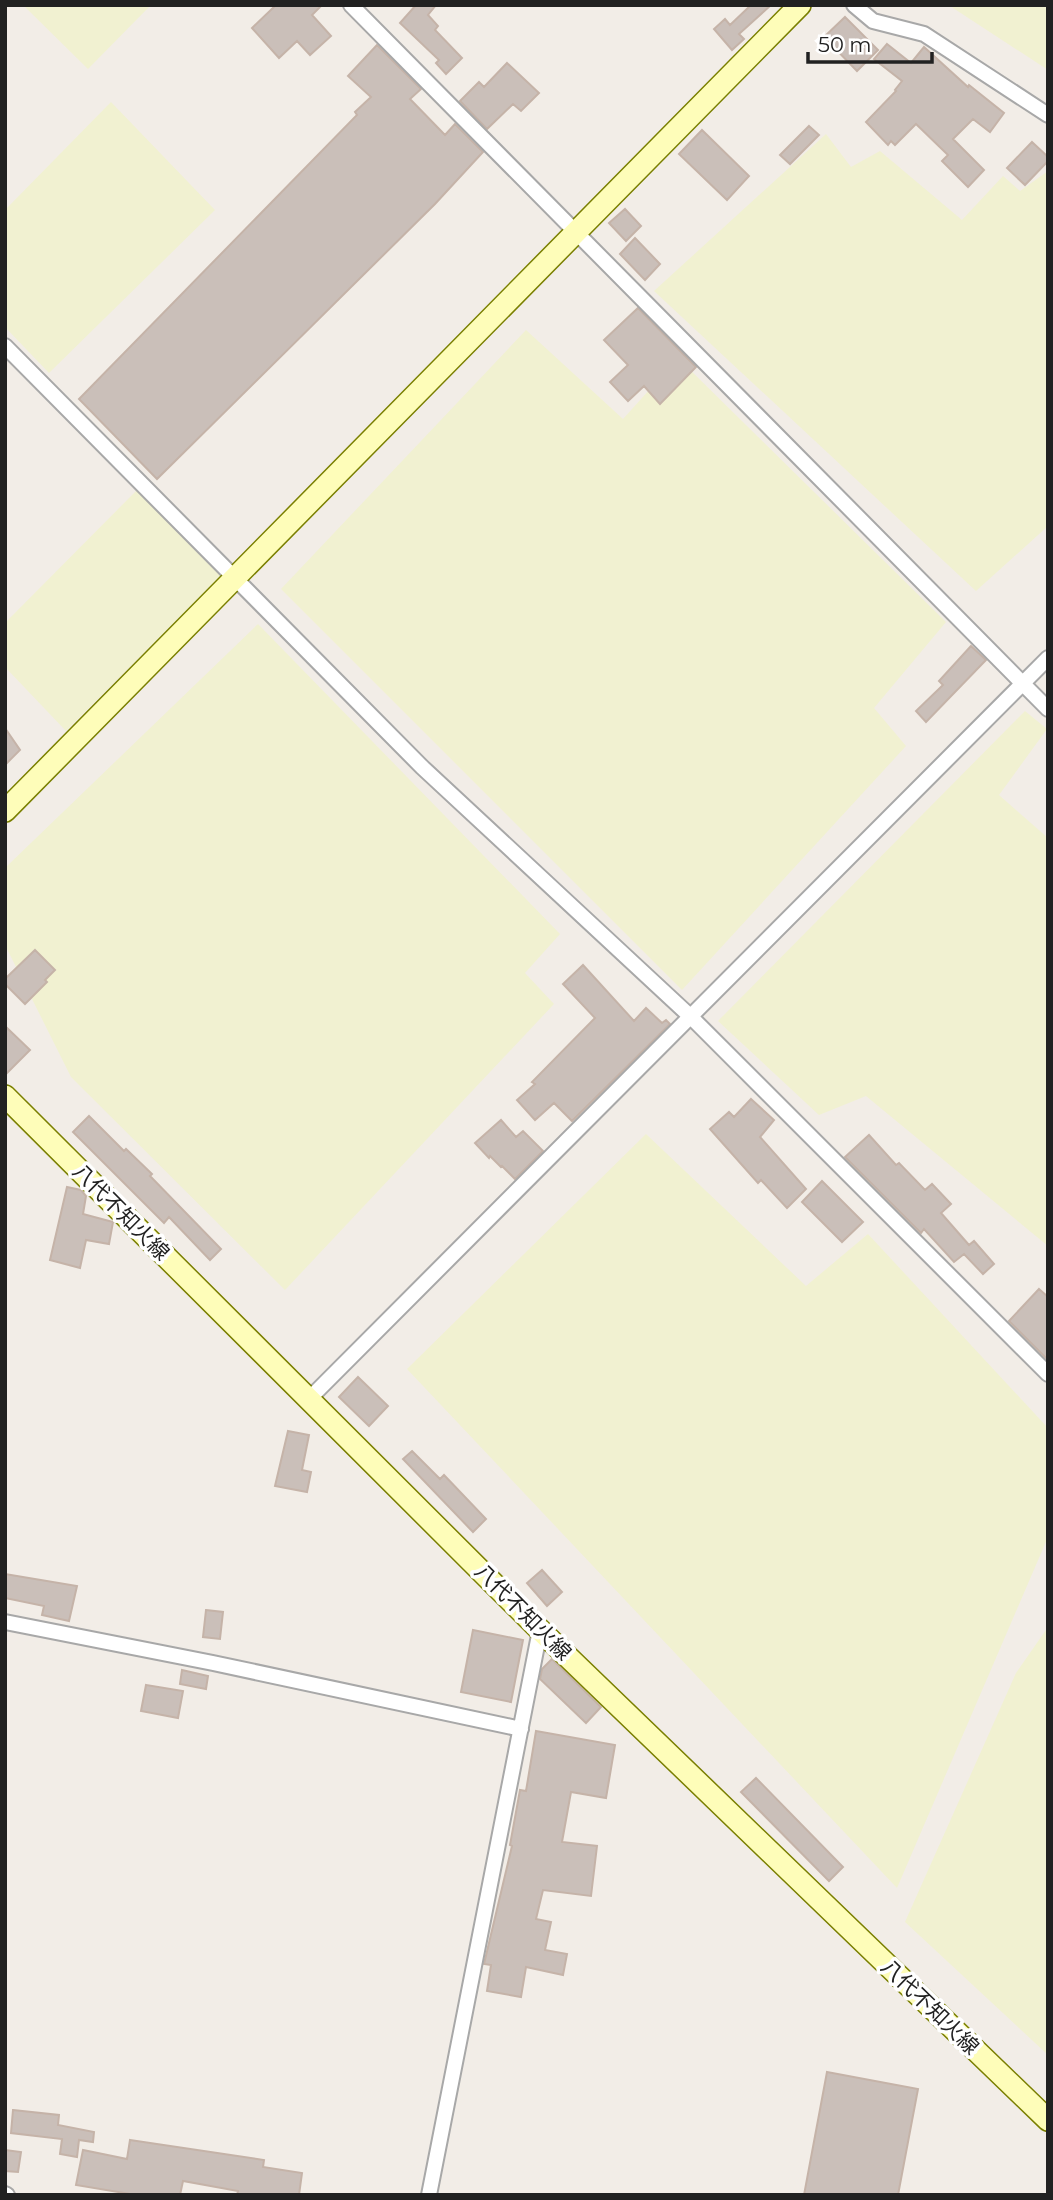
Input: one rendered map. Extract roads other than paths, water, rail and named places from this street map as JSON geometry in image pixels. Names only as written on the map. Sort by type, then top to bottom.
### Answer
[{"type":"main road","points":[[5,811],[800,5]]},
{"type":"main road","name":"八代不知火線","points":[[5,1096],[540,1630],[1048,2120]]},
{"type":"street","points":[[351,5],[1048,709]]},
{"type":"street","points":[[854,5],[873,21],[924,34],[1048,115]]},
{"type":"street","points":[[5,346],[422,766],[691,1017],[1048,1374]]},
{"type":"street","points":[[309,1399],[1048,658]]},
{"type":"street","points":[[5,1622],[214,1662],[521,1729]]},
{"type":"street","points":[[429,2195],[540,1630]]}]
